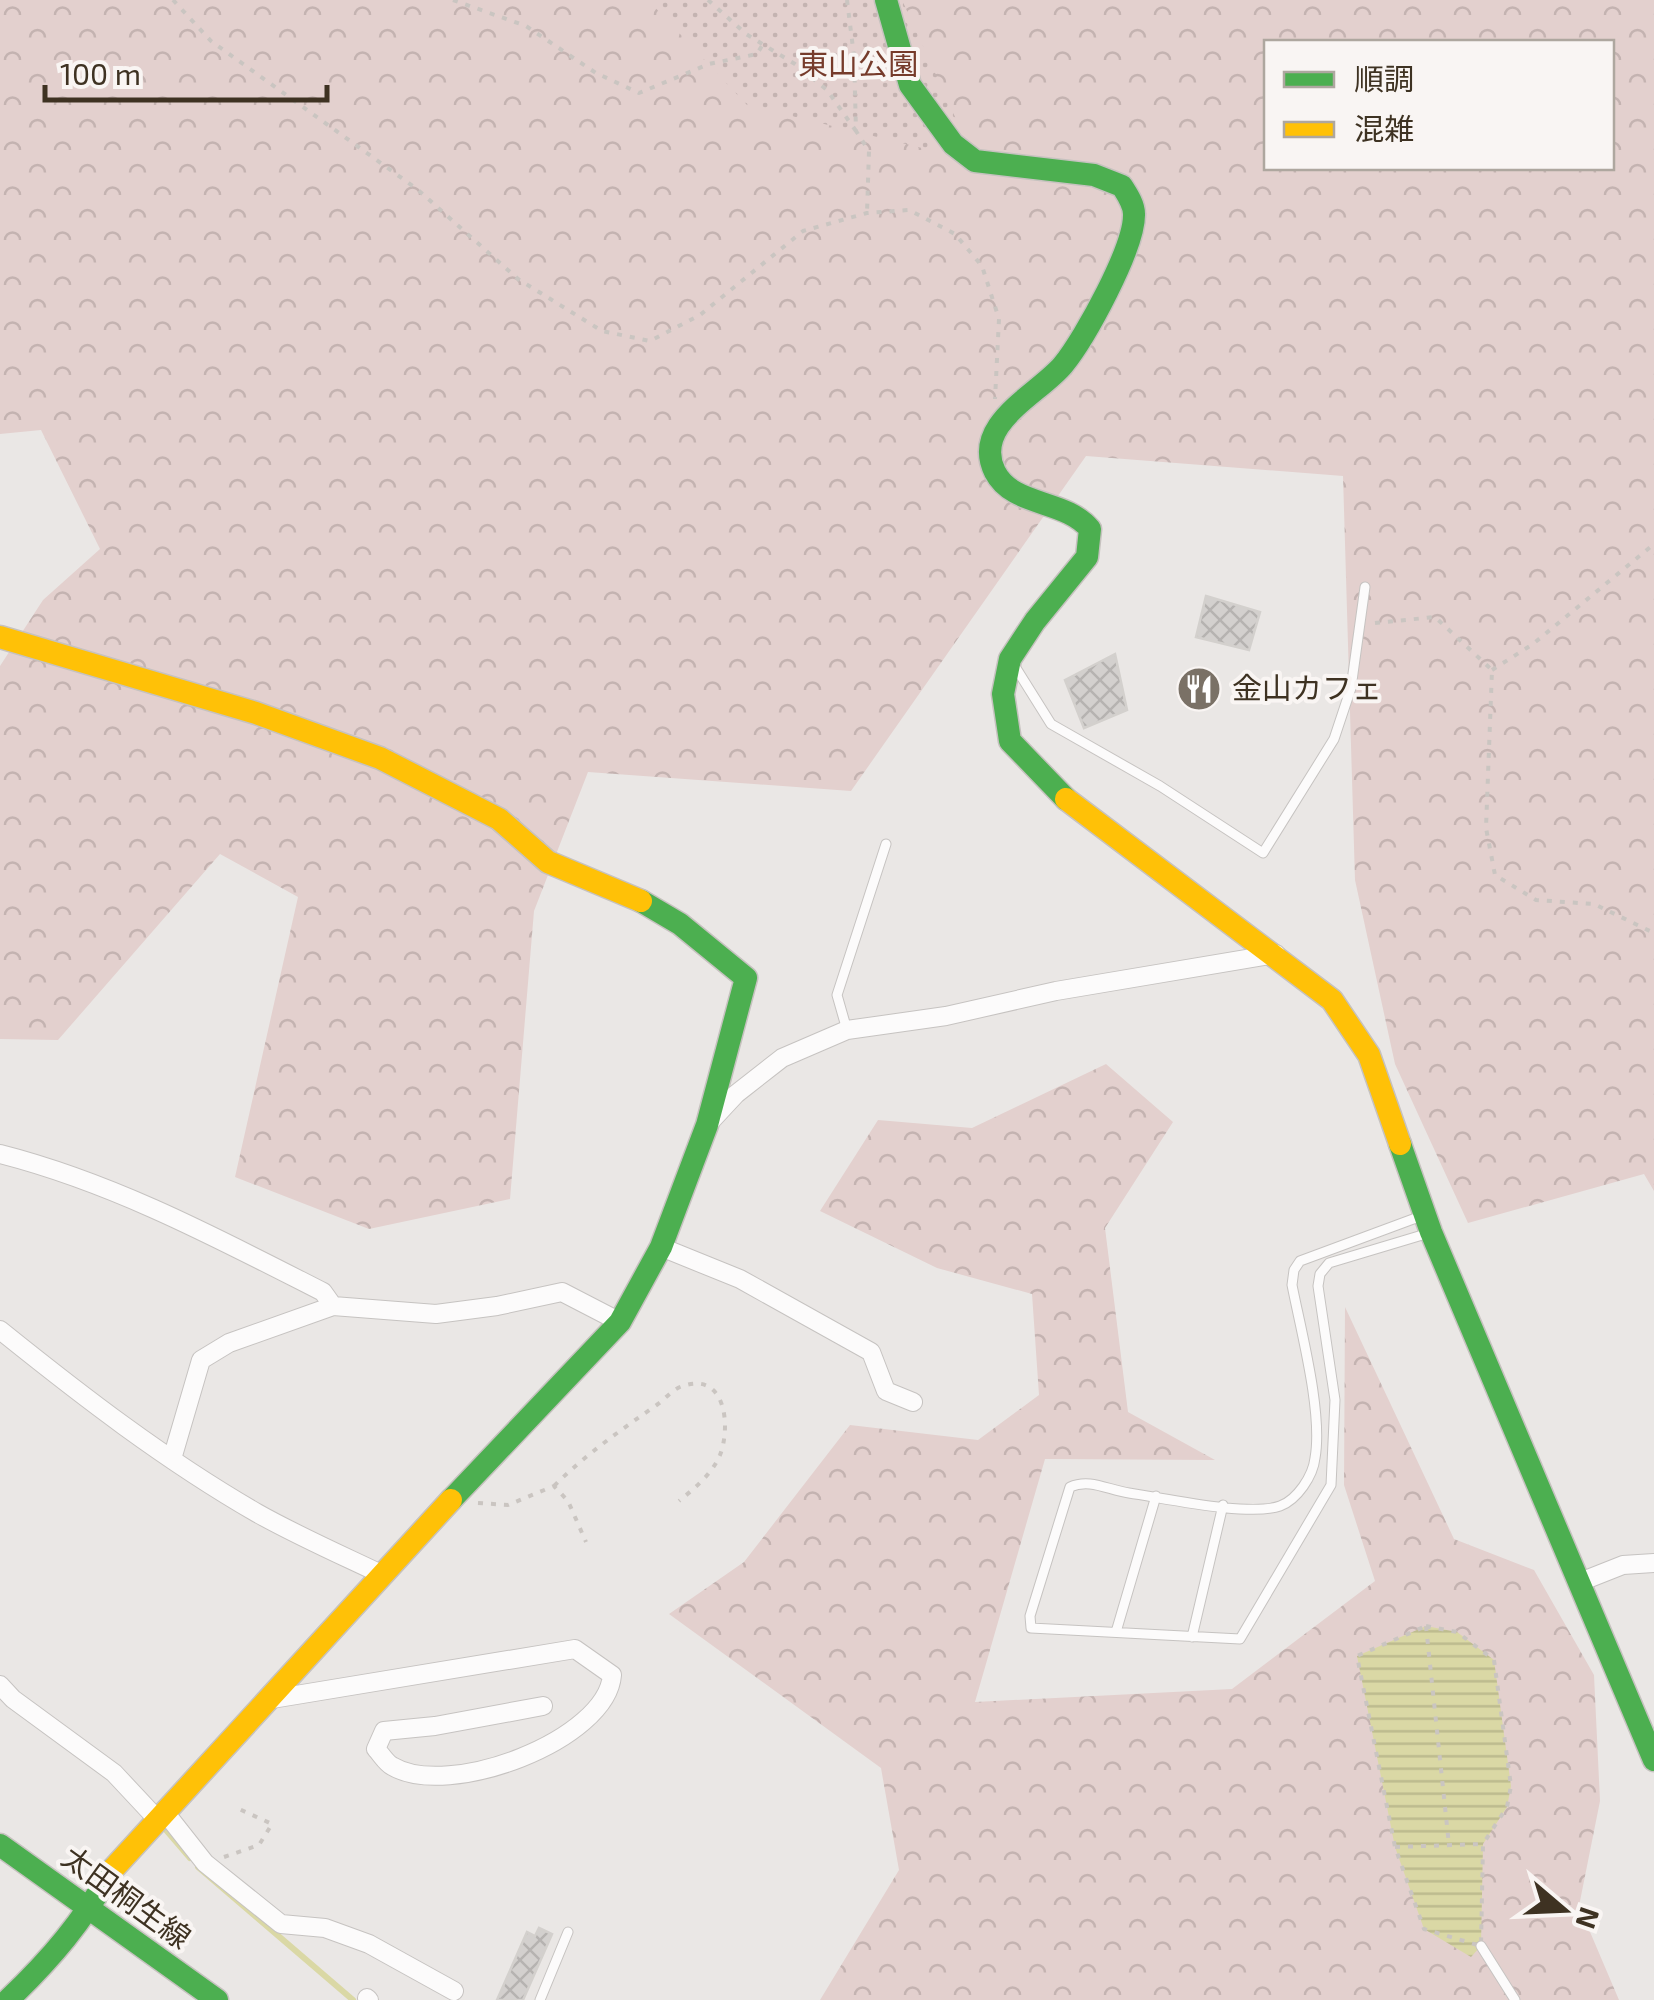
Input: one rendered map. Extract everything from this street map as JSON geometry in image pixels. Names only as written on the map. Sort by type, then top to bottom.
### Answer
[{"type":"street","points":[[886,0],[910,85],[953,144],[975,161],[1094,175],[1122,186],[1134,211],[1128,240],[1092,318],[1062,366],[1006,418],[990,444],[992,468],[1008,490],[1076,514],[1090,529],[1087,558],[1010,659],[1003,694],[1010,741],[1055,790],[1332,1000],[1370,1055],[1428,1224],[1654,1760]]},
{"type":"street","points":[[0,637],[219,699],[352,745],[422,777],[504,822],[538,856],[638,899],[686,926],[746,978],[707,1125],[660,1247],[620,1322],[380,1574],[118,1860],[90,1908],[50,1959],[8,2000]]},
{"type":"street","points":[[707,1125],[736,1094],[782,1058],[847,1030],[946,1016],[1056,991],[1276,954]]},
{"type":"street","points":[[0,1154],[116,1192],[323,1292],[333,1306]]},
{"type":"street","points":[[660,1247],[740,1279],[871,1352],[886,1390],[912,1402]]},
{"type":"street","points":[[172,1460],[201,1360],[228,1343],[267,1332],[302,1314],[333,1306],[436,1314],[562,1292],[620,1322]]},
{"type":"street","points":[[0,1330],[90,1404],[172,1460],[258,1513],[380,1574]]},
{"type":"street","points":[[1580,1582],[1623,1565],[1654,1563]]},
{"type":"street","points":[[266,1700],[574,1649],[612,1675],[611,1690],[587,1718],[530,1755],[500,1767],[442,1778],[418,1775],[390,1766],[376,1749],[384,1731],[542,1706]]},
{"type":"street","points":[[0,1685],[13,1699],[114,1773],[205,1863],[281,1924],[325,1928],[369,1944],[454,1991]]},
{"type":"street","name":"太田桐生線","points":[[0,1846],[217,2000]]},
{"type":"lane","points":[[1010,659],[1051,724],[1160,786],[1264,853],[1334,740],[1352,688],[1365,587]]},
{"type":"lane","points":[[847,1030],[837,995],[886,844]]},
{"type":"lane","points":[[1428,1224],[1329,1263],[1320,1274],[1318,1286],[1335,1400],[1328,1492],[1240,1639],[1032,1628],[1030,1616],[1070,1488],[1081,1482],[1224,1505],[1284,1505],[1309,1476],[1316,1458],[1313,1398],[1292,1284],[1294,1270],[1300,1261],[1428,1224]]},
{"type":"lane","points":[[1116,1632],[1156,1496]]},
{"type":"lane","points":[[1192,1636],[1224,1505]]},
{"type":"lane","points":[[540,2000],[568,1932]]},
{"type":"lane","points":[[1481,1946],[1516,2000]]},
{"type":"path","points":[[172,0],[212,40],[417,189],[518,279],[602,331],[650,342],[700,315],[803,231],[867,213],[908,210],[956,234],[982,266],[999,319],[994,401]]},
{"type":"path","points":[[453,0],[526,26],[596,73],[640,92],[709,64],[757,54],[763,44]]},
{"type":"path","points":[[708,0],[827,90],[868,151],[867,213]]},
{"type":"path","points":[[847,0],[854,56],[856,132]]},
{"type":"path","points":[[1492,670],[1534,644],[1654,544]]},
{"type":"path","points":[[1360,624],[1435,617],[1492,670],[1486,828],[1495,875],[1536,900],[1594,904],[1654,933]]},
{"type":"path","points":[[450,1500],[508,1505],[554,1486],[582,1458],[682,1386],[705,1384],[717,1391],[726,1434],[718,1459],[699,1485],[679,1502]]},
{"type":"path","points":[[554,1486],[568,1500],[586,1542]]},
{"type":"path","points":[[1426,1626],[1449,1845]]},
{"type":"path","points":[[1426,1626],[1457,1632],[1494,1660],[1511,1786],[1507,1807],[1483,1844],[1481,1946],[1424,1929],[1395,1848],[1357,1656],[1426,1626]]},
{"type":"path","points":[[205,1863],[258,1844],[272,1824],[238,1808]]},
{"type":"path","points":[[1395,1848],[1483,1844]]},
{"type":"green space","points":[[0,0],[1654,0],[1654,1191],[1644,1174],[1468,1223],[1395,1064],[1355,880],[1343,476],[1086,456],[851,791],[588,772],[534,911],[510,1199],[369,1229],[235,1177],[298,897],[220,854],[58,1040],[0,1039],[0,666],[43,600],[100,549],[41,430],[0,434]]},
{"type":"green space","name":"東山公園","points":[[648,0],[902,0],[975,161],[747,105]]},
{"type":"green space","points":[[1106,1064],[1173,1122],[1105,1228],[1128,1412],[1215,1460],[1045,1459],[975,1702],[1232,1689],[1375,1581],[1344,1485],[1345,1307],[1454,1539],[1534,1570],[1594,1675],[1600,1801],[1579,1906],[1619,2000],[820,2000],[899,1870],[881,1768],[669,1614],[744,1562],[850,1425],[978,1440],[1039,1395],[1032,1294],[937,1268],[820,1211],[878,1120],[972,1128]]},
{"type":"shaded area","points":[[1426,1626],[1457,1632],[1494,1660],[1511,1786],[1507,1807],[1483,1844],[1481,1946],[1471,1957],[1424,1929],[1395,1847],[1357,1656]]},
{"type":"building","points":[[1206,596],[1260,612],[1249,650],[1196,637]]},
{"type":"building","points":[[1115,654],[1127,710],[1084,728],[1065,680]]},
{"type":"building","points":[[539,1928],[552,1934],[523,2000],[497,2000],[527,1932],[535,1936]]},
{"type":"waterway","points":[[166,1830],[190,1858]]},
{"type":"waterway","points":[[198,1867],[353,2000]]},
{"type":"traffic: fast","points":[[886,0],[910,85],[953,144],[975,161],[1094,175],[1122,186],[1134,210],[1132,229],[1118,269],[1084,335],[1063,365],[1000,425],[992,439],[990,455],[1003,483],[1026,498],[1067,512],[1090,529],[1087,557],[1010,659],[1003,694],[1010,741],[1066,799]]},
{"type":"traffic: fast","points":[[451,1500],[620,1322],[661,1247],[707,1125],[746,978],[680,924],[641,901]]},
{"type":"traffic: fast","points":[[1400,1144],[1431,1232],[1654,1760]]},
{"type":"traffic: fast","points":[[0,1845],[217,2000]]},
{"type":"traffic: fast","points":[[8,2000],[65,1939],[113,1869]]},
{"type":"traffic: slow","points":[[0,637],[256,713],[380,758],[499,819],[548,862],[641,901]]},
{"type":"traffic: slow","points":[[1066,799],[1332,1000],[1369,1055],[1400,1144]]},
{"type":"traffic: slow","points":[[113,1869],[451,1500]]},
{"type":"place","name":"金山カフェ","points":[[1199,689]]}]
